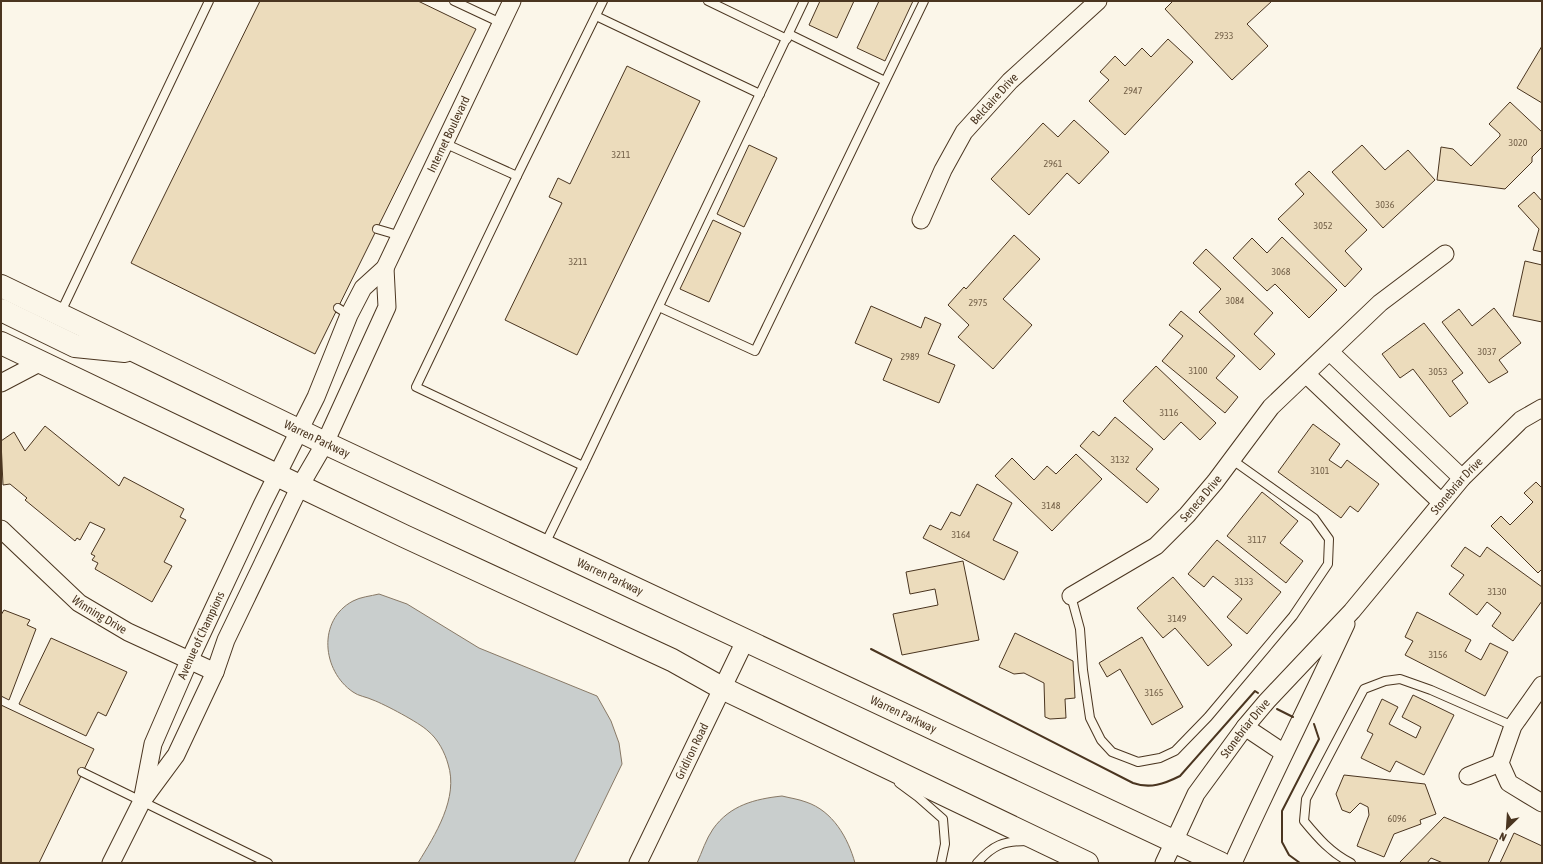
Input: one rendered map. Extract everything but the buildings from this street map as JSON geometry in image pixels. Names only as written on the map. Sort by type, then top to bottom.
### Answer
[{"type":"main road","name":"Warren Parkway","points":[[1,286],[325,442],[1220,863]]},
{"type":"main road","points":[[1,310],[75,346],[138,352]]},
{"type":"main road","points":[[1,343],[277,476],[672,660],[722,688],[1087,863]]},
{"type":"street","name":"Internet Boulevard","points":[[277,476],[316,397],[343,312],[363,288],[385,268],[512,1]]},
{"type":"street","name":"Belclaire Drive","points":[[921,220],[943,170],[964,132],[1010,81],[1098,1]]},
{"type":"street","name":"Seneca Drive","points":[[1071,596],[1156,546],[1187,515],[1271,406],[1330,352],[1343,337],[1380,303],[1445,254]]},
{"type":"street","name":"Internet Boulevard","points":[[300,486],[325,442],[387,307],[385,268]]},
{"type":"street","points":[[1330,352],[1462,478]]},
{"type":"street","points":[[1,383],[40,362]]},
{"type":"street","points":[[1306,374],[1441,502]]},
{"type":"street","name":"Stonebriar Drive","points":[[1164,863],[1196,794],[1245,728],[1268,701],[1352,611],[1462,478],[1521,420],[1542,408]]},
{"type":"street","name":"Avenue of Champions","points":[[142,802],[153,744],[189,661],[277,476]]},
{"type":"street","name":"Avenue of Champions","points":[[111,863],[142,802],[176,755],[215,672],[226,640],[300,486]]},
{"type":"street","name":"Winning Drive","points":[[1,529],[79,603],[122,629],[215,672]]},
{"type":"street","name":"Stonebriar Drive","points":[[1233,863],[1284,753],[1302,720],[1352,611]]},
{"type":"street","name":"Gridiron Road","points":[[638,863],[746,639]]},
{"type":"street","points":[[1542,685],[1513,726],[1500,763],[1509,783],[1542,803]]},
{"type":"street","points":[[1245,728],[1284,753]]},
{"type":"street","points":[[1468,776],[1500,763]]},
{"type":"lane","points":[[60,315],[209,1]]},
{"type":"lane","points":[[454,1],[501,23]]},
{"type":"lane","points":[[583,466],[416,387],[603,1]]},
{"type":"lane","points":[[708,1],[885,81]]},
{"type":"lane","points":[[545,545],[804,1]]},
{"type":"lane","points":[[659,307],[755,351],[924,1]]},
{"type":"lane","points":[[596,16],[760,94]]},
{"type":"lane","points":[[444,143],[517,176]]},
{"type":"lane","points":[[377,229],[401,236]]},
{"type":"lane","points":[[1071,596],[1080,629],[1083,670],[1090,718],[1101,740],[1112,752],[1138,762],[1160,758],[1175,751],[1208,717],[1283,628],[1328,564],[1329,539],[1314,518],[1231,459]]},
{"type":"lane","points":[[1351,863],[1340,858],[1319,839],[1304,821],[1306,799],[1364,689],[1385,681],[1400,679],[1431,690],[1513,726]]},
{"type":"lane","points":[[851,750],[918,797],[943,819],[945,844],[941,863]]},
{"type":"lane","points":[[82,772],[268,863]]},
{"type":"lane","points":[[977,863],[988,851],[1008,841],[1039,840]]},
{"type":"shaded area","points":[[379,594],[407,604],[479,648],[597,696],[611,721],[619,743],[622,764],[574,863],[418,863],[444,816],[448,803],[451,777],[445,755],[441,746],[432,734],[424,728],[385,705],[355,693],[343,683],[335,672],[330,659],[328,646],[329,633],[333,620],[341,610],[353,601]]},
{"type":"shaded area","points":[[782,796],[797,799],[816,806],[832,819],[844,835],[855,863],[697,863],[706,841],[713,829],[727,814],[753,801]]},
{"type":"wall","points":[[871,649],[1133,783],[1145,786],[1157,785],[1180,776],[1255,691],[1258,693]]},
{"type":"wall","points":[[1277,709],[1293,717]]},
{"type":"wall","points":[[1300,863],[1289,855],[1282,842],[1282,811],[1319,739],[1314,724]]}]
